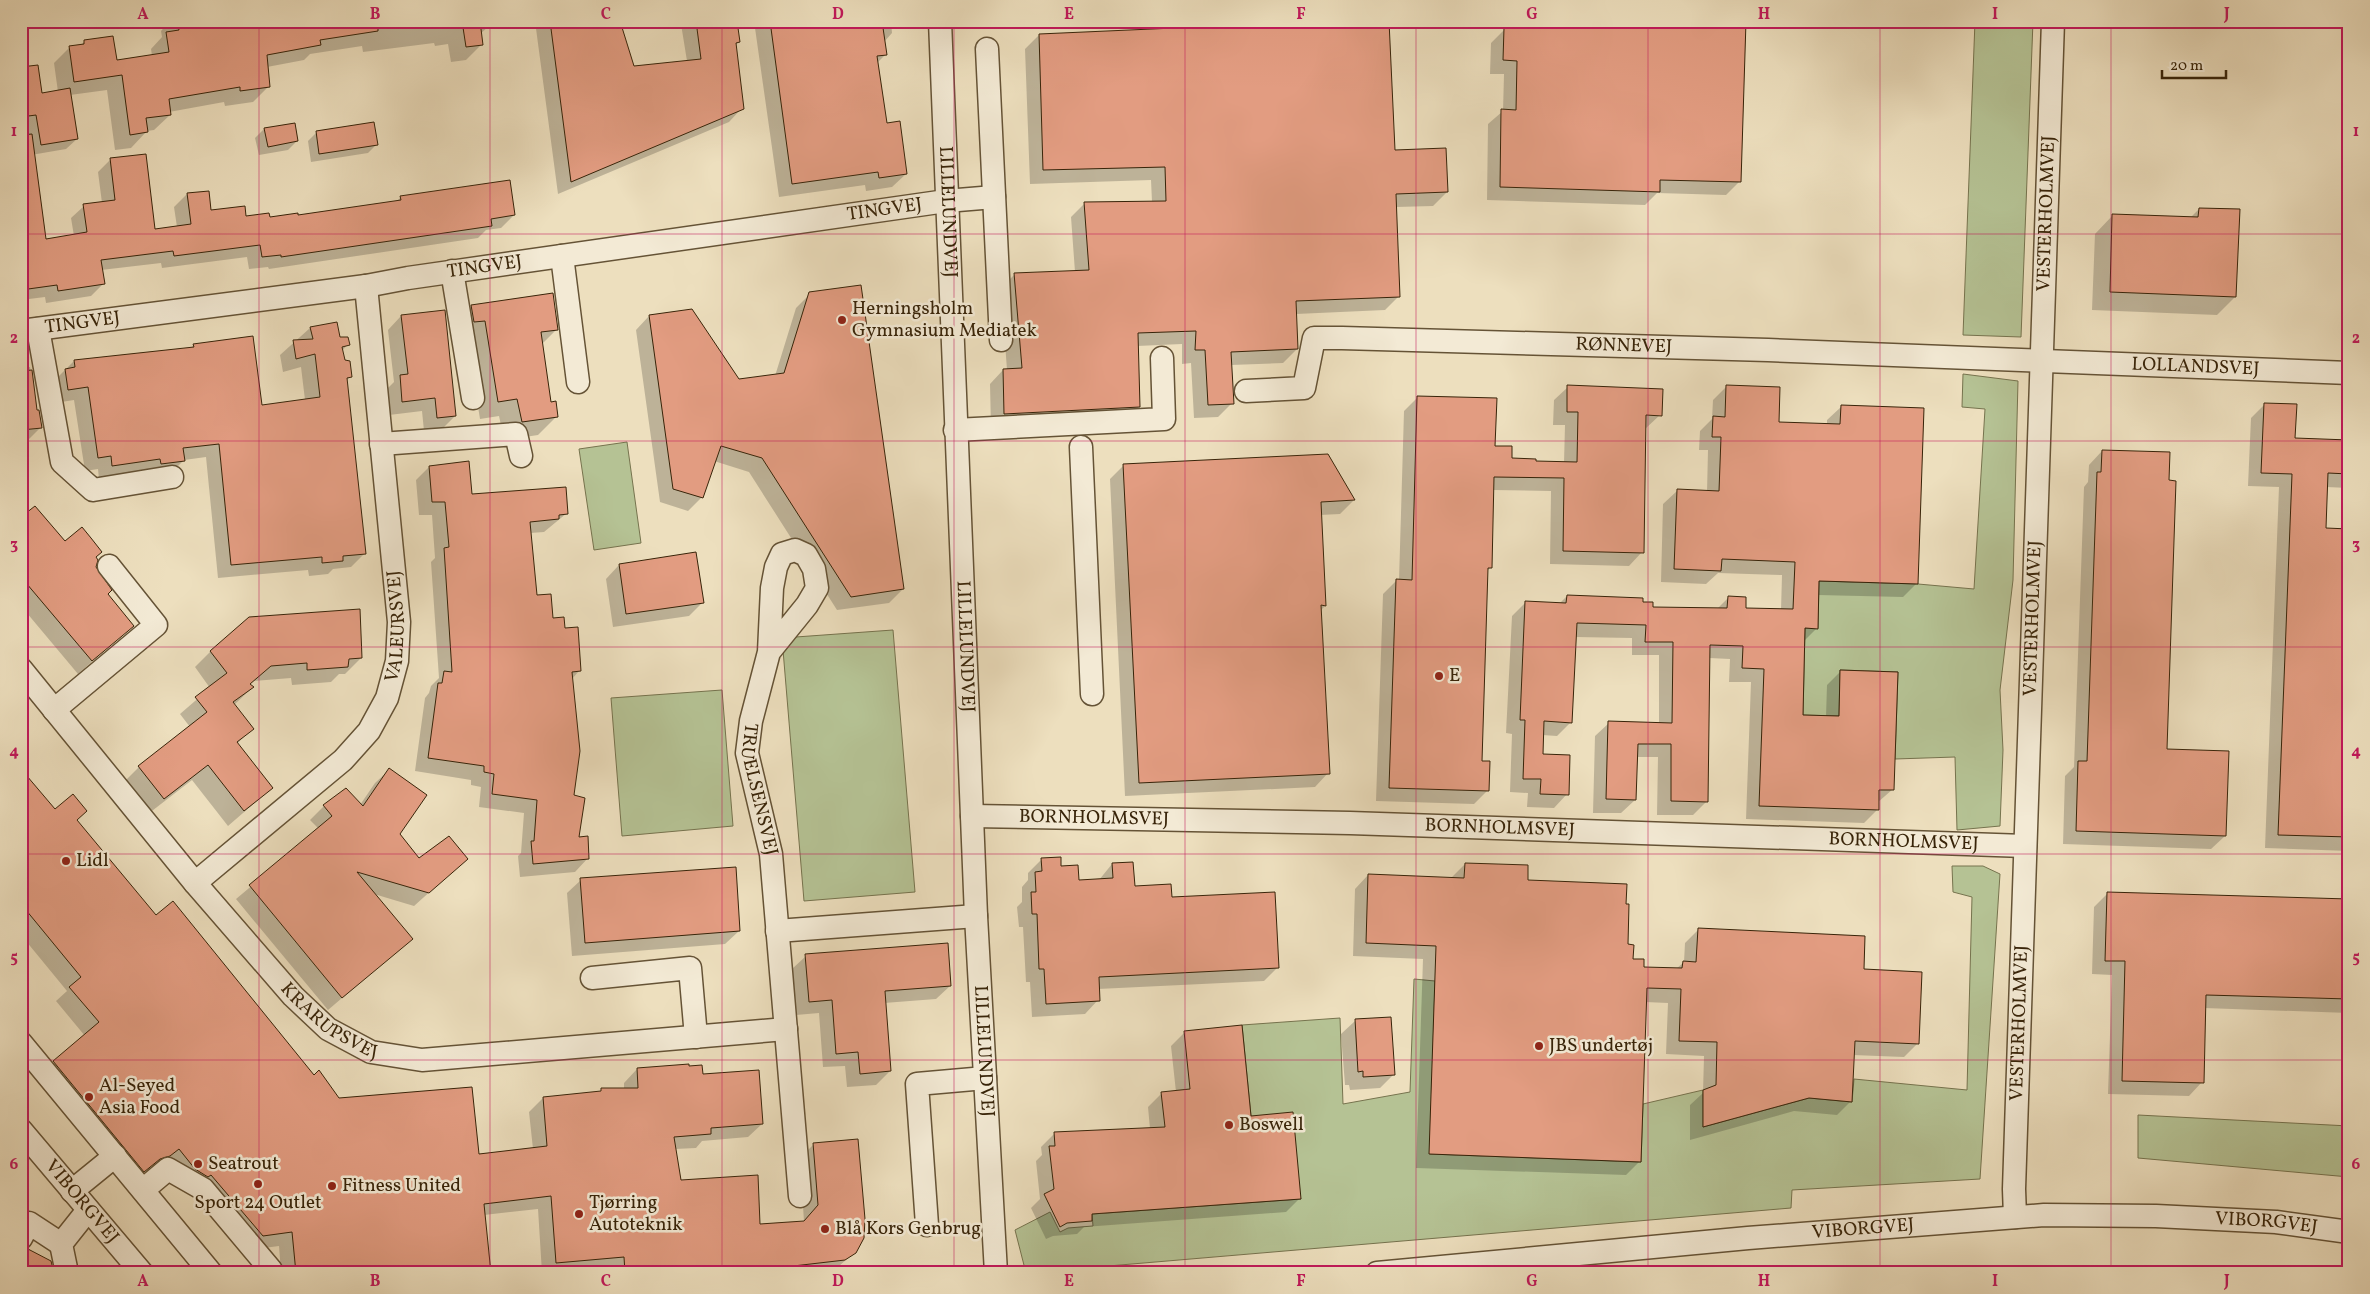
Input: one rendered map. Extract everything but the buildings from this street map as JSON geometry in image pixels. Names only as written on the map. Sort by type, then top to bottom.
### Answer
[{"type":"street","name":"LILLELUNDVEJ","points":[[940,21],[976,916],[996,1273]]},
{"type":"street","name":"VESTERHOLMVEJ","points":[[2015,1217],[2014,1189],[2053,21]]},
{"type":"street","points":[[988,49],[1001,340]]},
{"type":"street","name":"TINGVEJ","points":[[29,330],[366,286],[452,271],[946,201],[994,197]]},
{"type":"street","points":[[562,256],[578,382]]},
{"type":"street","points":[[452,271],[473,398]]},
{"type":"street","name":"VALEURSVEJ","points":[[195,883],[343,760],[369,731],[387,698],[397,661],[399,622],[366,286]]},
{"type":"street","points":[[29,330],[62,462],[94,490],[172,477]]},
{"type":"street","name":"RØNNEVEJ","points":[[1246,391],[1304,388],[1314,338],[1768,350],[2042,362]]},
{"type":"street","points":[[955,430],[1164,419],[1162,358]]},
{"type":"street","name":"LOLLANDSVEJ","points":[[2042,362],[2065,361],[2349,373]]},
{"type":"street","points":[[381,444],[516,434],[521,456]]},
{"type":"street","points":[[1081,447],[1092,694]]},
{"type":"street","name":"TRUELSENSVEJ","points":[[769,652],[807,605],[817,588],[814,569],[806,555],[795,550],[782,554],[776,567],[772,588],[769,652],[752,721],[747,753],[771,854],[800,1196]]},
{"type":"street","points":[[54,710],[156,625],[109,566]]},
{"type":"street","name":"KRARUPSVEJ","points":[[24,679],[54,710],[195,883],[293,996],[328,1029],[371,1052],[422,1060],[786,1029]]},
{"type":"street","name":"BORNHOLMSVEJ","points":[[972,816],[1350,823],[2025,846]]},
{"type":"street","points":[[778,931],[976,916]]},
{"type":"street","points":[[592,978],[690,968],[696,1037]]},
{"type":"street","points":[[21,1043],[211,1273]]},
{"type":"street","points":[[927,1225],[917,1084],[986,1078]]},
{"type":"street","name":"VIBORGVEJ","points":[[21,1130],[88,1210],[131,1269]]},
{"type":"street","points":[[72,1191],[115,1156]]},
{"type":"street","points":[[143,1190],[168,1169],[203,1189],[271,1270],[270,1273]]},
{"type":"street","points":[[61,1244],[88,1210]]},
{"type":"street","name":"VIBORGVEJ","points":[[1377,1273],[1758,1237],[2015,1217],[2156,1216],[2276,1222],[2349,1232]]},
{"type":"street","points":[[21,1238],[29,1224],[61,1244],[67,1273]]},
{"type":"green space","points":[[1975,21],[2033,21],[2021,337],[1963,335]]},
{"type":"green space","points":[[1963,374],[2018,381],[2013,580],[2000,690],[2003,750],[2000,826],[1957,830],[1955,757],[1895,759],[1898,672],[1840,670],[1839,716],[1803,715],[1805,628],[1818,628],[1819,581],[1918,584],[1974,589],[1985,409],[1962,407]]},
{"type":"green space","points":[[627,442],[641,543],[594,550],[579,449]]},
{"type":"green space","points":[[893,630],[915,892],[804,901],[782,638]]},
{"type":"green space","points":[[722,690],[733,826],[622,836],[611,698]]},
{"type":"green space","points":[[1952,866],[1983,866],[2000,874],[1980,1179],[1792,1190],[1791,1208],[1026,1273],[1015,1230],[1050,1212],[1060,1232],[1068,1228],[1093,1226],[1092,1214],[1301,1199],[1251,1116],[1242,1025],[1340,1018],[1343,1104],[1410,1092],[1414,979],[1435,981],[1430,1154],[1641,1162],[1643,1104],[1703,1090],[1703,1127],[1809,1098],[1852,1102],[1854,1079],[1967,1090],[1972,897],[1953,892]]},
{"type":"green space","points":[[2138,1115],[2349,1126],[2349,1177],[2138,1158]]},
{"type":"place","name":"Herningsholm Gymnasium Mediatek","points":[[842,320]]},
{"type":"place","name":"E","points":[[1439,676]]},
{"type":"place","name":"Lidl","points":[[66,861]]},
{"type":"place","name":"JBS undertøj","points":[[1539,1046]]},
{"type":"place","name":"Al-Seyed Asia Food","points":[[89,1097]]},
{"type":"place","name":"Boswell","points":[[1229,1125]]},
{"type":"place","name":"Seatrout","points":[[198,1164]]},
{"type":"place","name":"Sport 24 Outlet","points":[[258,1184]]},
{"type":"place","name":"Fitness United","points":[[332,1186]]},
{"type":"place","name":"Tjørring Autoteknik","points":[[579,1214]]},
{"type":"place","name":"Blå Kors Genbrug","points":[[825,1229]]}]
